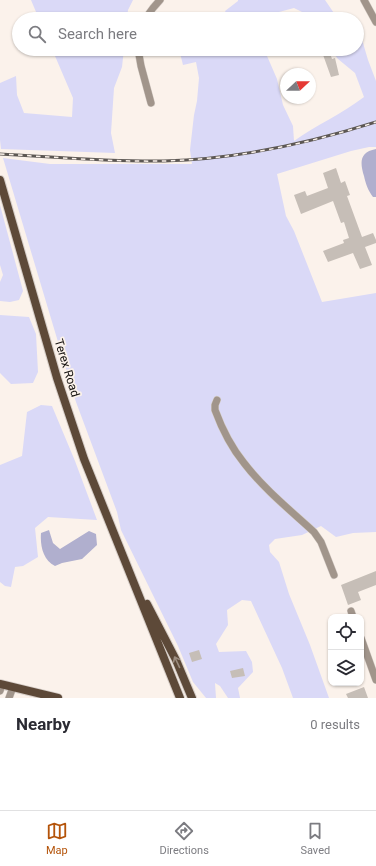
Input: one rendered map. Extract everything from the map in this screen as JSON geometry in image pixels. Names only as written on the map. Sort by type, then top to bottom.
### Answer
[{"type":"main road","name":"Terex Road","points":[[0,180],[61,391],[84,459],[180,698]]},
{"type":"main road","name":"Terex Road","points":[[124,558],[176,660],[192,698]]},
{"type":"main road","points":[[1,686],[13,687],[58,698]]},
{"type":"street","points":[[150,12],[160,0]]},
{"type":"street","points":[[364,0],[376,22]]},
{"type":"street","points":[[139,56],[151,103]]},
{"type":"street","points":[[217,400],[214,410],[231,444],[243,462],[261,483],[314,532],[321,542],[334,575]]},
{"type":"street","points":[[364,646],[376,680]]},
{"type":"street","points":[[9,698],[13,687]]},
{"type":"shaded area","points":[[31,0],[133,0],[128,12],[36,12]]},
{"type":"shaded area","points":[[325,0],[333,12],[302,12],[294,8],[279,12],[226,12],[238,1]]},
{"type":"shaded area","points":[[364,46],[376,81],[376,147],[351,151],[277,174],[286,216],[294,231],[322,302],[376,293],[376,532],[353,533],[336,537],[321,526],[302,535],[275,539],[269,545],[270,552],[279,562],[289,594],[310,645],[329,698],[293,698],[282,668],[251,601],[242,600],[227,610],[228,625],[216,644],[219,652],[246,651],[252,662],[253,672],[238,688],[240,698],[228,698],[220,686],[215,683],[216,698],[206,698],[193,682],[178,646],[121,530],[117,512],[76,402],[3,158],[50,164],[192,164],[190,150],[199,78],[196,62],[183,65],[181,56],[267,56],[277,79],[280,92],[280,104],[283,104],[293,126],[294,141],[364,97],[355,73],[336,56],[364,56]]},
{"type":"shaded area","points":[[55,56],[123,56],[122,67],[114,88],[111,133],[115,153],[1,149],[0,83],[16,76],[17,95],[24,113],[72,117],[73,98]]},
{"type":"shaded area","points":[[376,149],[376,197],[373,197],[366,185],[362,159],[370,150]]},
{"type":"shaded area","points":[[0,205],[23,291],[19,300],[10,302],[0,301],[0,282],[3,275],[0,265]]},
{"type":"shaded area","points":[[0,315],[29,317],[36,334],[38,372],[33,383],[11,384],[0,373]]},
{"type":"shaded area","points":[[41,405],[52,406],[97,520],[48,517],[35,528],[38,557],[23,566],[15,567],[11,587],[5,586],[0,582],[0,465],[22,456],[27,412]]},
{"type":"shaded area","points":[[49,530],[53,543],[60,549],[89,531],[96,534],[97,545],[82,559],[55,566],[45,556],[41,543],[41,533]]},
{"type":"building","points":[[323,56],[331,56],[332,59],[335,58],[339,75],[331,77]]},
{"type":"building","points":[[336,168],[341,183],[345,181],[350,195],[347,196],[362,237],[373,233],[376,240],[376,243],[365,247],[372,265],[360,269],[353,253],[328,262],[323,251],[344,243],[343,240],[349,238],[344,222],[341,223],[333,201],[301,214],[294,195],[305,191],[307,196],[328,188],[323,173]]},
{"type":"building","points":[[376,571],[376,585],[358,592],[361,600],[348,605],[341,585]]},
{"type":"building","points":[[199,650],[202,659],[192,662],[189,653]]},
{"type":"building","points":[[243,668],[245,676],[232,678],[230,671]]},
{"type":"building","points":[[364,687],[368,698],[348,698],[346,694]]},
{"type":"railway","points":[[0,154],[123,161],[191,160],[245,154],[272,149],[324,137],[376,122]]}]
